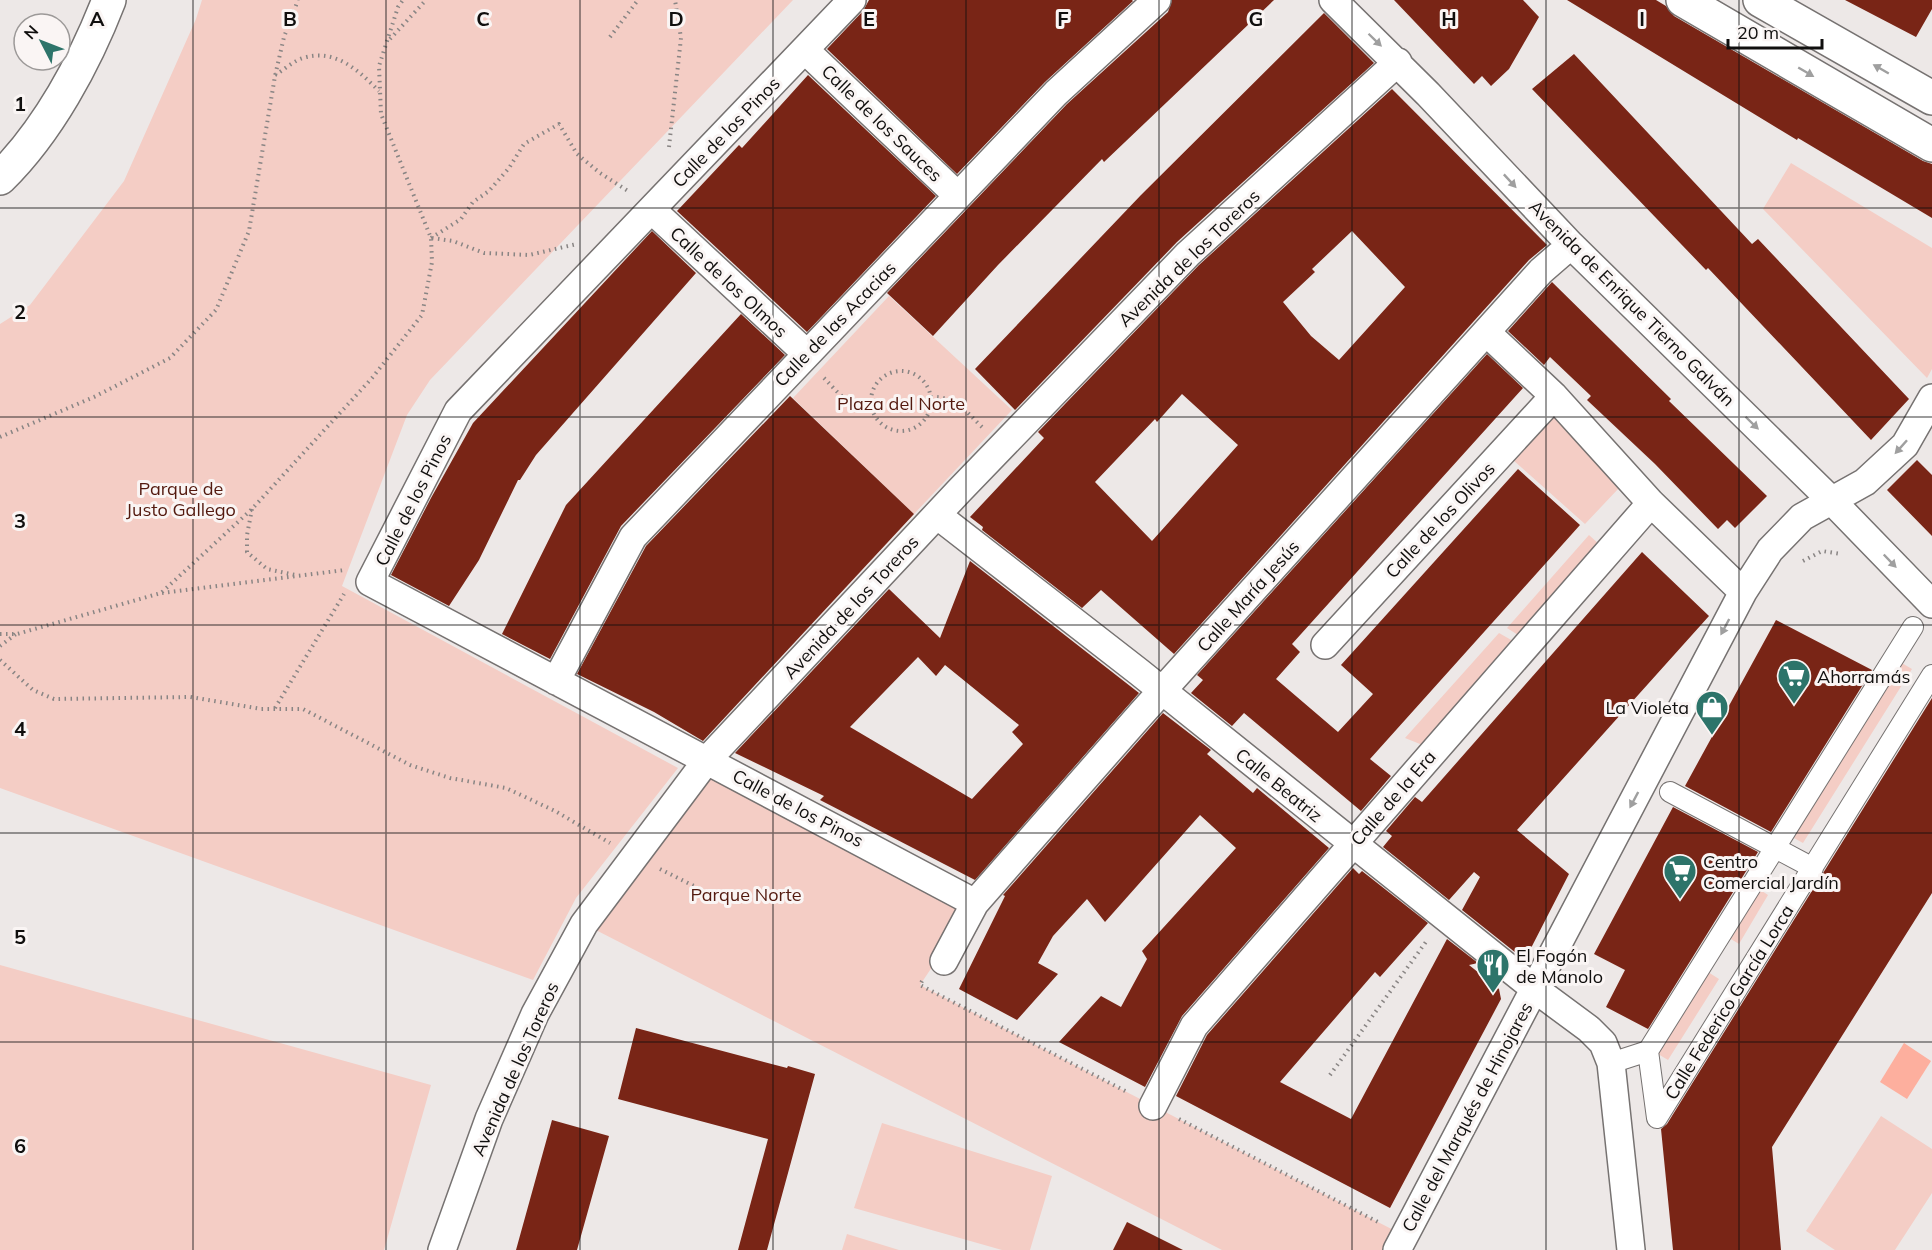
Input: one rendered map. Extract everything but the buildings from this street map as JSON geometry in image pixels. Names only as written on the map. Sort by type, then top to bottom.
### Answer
[{"type":"street","points":[[0,178],[17,161],[52,113],[97,33],[110,0]]},
{"type":"street","name":"Calle de los Pinos","points":[[852,0],[458,411],[370,582],[975,903]]},
{"type":"street","name":"Calle de las Acacias","points":[[556,681],[633,537],[812,363],[958,196],[1056,93],[1156,0]]},
{"type":"street","name":"Avenida de Enrique Tierno Galván","points":[[1333,0],[1398,62],[1571,245],[1833,502],[1932,604]]},
{"type":"street","points":[[1683,0],[1932,145]]},
{"type":"street","points":[[1760,0],[1932,98]]},
{"type":"street","name":"Calle de los Sauces","points":[[805,50],[958,196]]},
{"type":"street","name":"Avenida de los Toreros","points":[[442,1250],[489,1119],[540,1004],[584,924],[707,760],[937,515],[1188,254],[1398,62]]},
{"type":"street","name":"Calle de los Olmos","points":[[652,210],[812,363]]},
{"type":"street","name":"Calle María Jesús","points":[[944,961],[975,903],[1162,690],[1541,271],[1571,245]]},
{"type":"street","points":[[1486,332],[1554,396],[1651,503],[1743,592]]},
{"type":"street","name":"Calle de los Olivos","points":[[1325,645],[1554,396]]},
{"type":"street","name":"Calle del Marqués de Hinojares","points":[[1397,1250],[1743,592],[1770,550],[1802,517],[1833,502],[1865,482],[1905,445],[1932,398]]},
{"type":"street","name":"Calle de la Era","points":[[1154,1106],[1194,1026],[1651,503]]},
{"type":"street","name":"Calle Beatriz","points":[[937,515],[1162,690],[1535,989],[1589,1029],[1603,1043],[1611,1063]]},
{"type":"street","points":[[1631,1250],[1611,1063],[1648,1051],[1913,627]]},
{"type":"street","name":"Calle Federico García Lorca","points":[[1648,1051],[1657,1118],[1932,675]]},
{"type":"street","points":[[1670,792],[1812,868]]},
{"type":"path","points":[[0,437],[94,397],[170,358],[216,310],[249,231],[275,76],[284,37],[298,0]]},
{"type":"path","points":[[161,593],[252,509],[372,378],[422,315],[432,262],[431,238],[381,114],[379,66],[398,7],[403,0]]},
{"type":"path","points":[[387,41],[426,0]]},
{"type":"path","points":[[610,37],[638,0]]},
{"type":"path","points":[[668,158],[681,38],[675,0]]},
{"type":"path","points":[[275,76],[302,58],[324,55],[344,61],[380,91]]},
{"type":"path","points":[[431,238],[461,219],[473,202],[489,191],[524,144],[559,124],[577,154],[629,192]]},
{"type":"path","points":[[431,238],[453,241],[484,254],[529,255],[587,242]]},
{"type":"path","points":[[812,363],[846,400],[860,409],[872,408]]},
{"type":"path","points":[[896,372],[914,375],[922,380],[931,397],[927,417],[911,430],[891,430],[876,417],[872,408],[871,398],[879,381],[896,372]]},
{"type":"path","points":[[252,509],[247,535],[247,552],[267,568],[298,576]]},
{"type":"path","points":[[1800,562],[1822,551],[1842,554],[1847,559]]},
{"type":"path","points":[[0,634],[17,634],[161,593],[353,569]]},
{"type":"path","points":[[275,709],[349,585]]},
{"type":"path","points":[[0,646],[17,634]]},
{"type":"path","points":[[0,660],[33,690],[54,699],[190,697],[261,709],[303,709],[410,765],[450,778],[506,788],[555,811],[619,848]]},
{"type":"path","points":[[1330,1075],[1443,916]]},
{"type":"green space","name":"Parque de Justo Gallego","points":[[202,0],[793,0],[430,380],[407,415],[342,586],[678,768],[576,898],[533,980],[0,788],[0,324],[30,305],[124,181],[196,19]]},
{"type":"green space","points":[[1791,163],[1932,248],[1932,369],[1927,378],[1763,209]]},
{"type":"green space","name":"Plaza del Norte","points":[[889,296],[1012,410],[914,514],[793,398]]},
{"type":"green space","points":[[1555,416],[1619,488],[1585,524],[1513,460]]},
{"type":"green space","points":[[1589,535],[1600,545],[1518,635],[1507,628]]},
{"type":"green space","points":[[1499,633],[1513,641],[1425,746],[1405,738]]},
{"type":"green space","points":[[1900,662],[1912,669],[1803,843],[1792,837]]},
{"type":"green space","name":"Parque Norte","points":[[707,760],[975,903],[920,985],[1405,1236],[1397,1250],[1222,1250],[584,924]]},
{"type":"green space","points":[[1756,887],[1768,895],[1739,944],[1726,936]]},
{"type":"green space","points":[[0,965],[431,1085],[384,1250],[0,1250]]},
{"type":"green space","points":[[1708,972],[1719,979],[1668,1060],[1658,1054]]},
{"type":"green space","points":[[1881,1116],[1932,1149],[1932,1193],[1895,1250],[1835,1250],[1806,1231]]},
{"type":"green space","points":[[882,1123],[1052,1176],[1030,1250],[1002,1250],[854,1208]]},
{"type":"green space","points":[[847,1234],[899,1250],[842,1250]]},
{"type":"shaded area","points":[[1904,1043],[1931,1061],[1907,1099],[1880,1082]]},
{"type":"place","name":"Ahorramás","points":[[1794,705]]},
{"type":"place","name":"La Violeta","points":[[1712,736]]},
{"type":"place","name":"Centro Comercial Jardín","points":[[1680,900]]},
{"type":"place","name":"El Fogón de Manolo","points":[[1493,994]]}]
